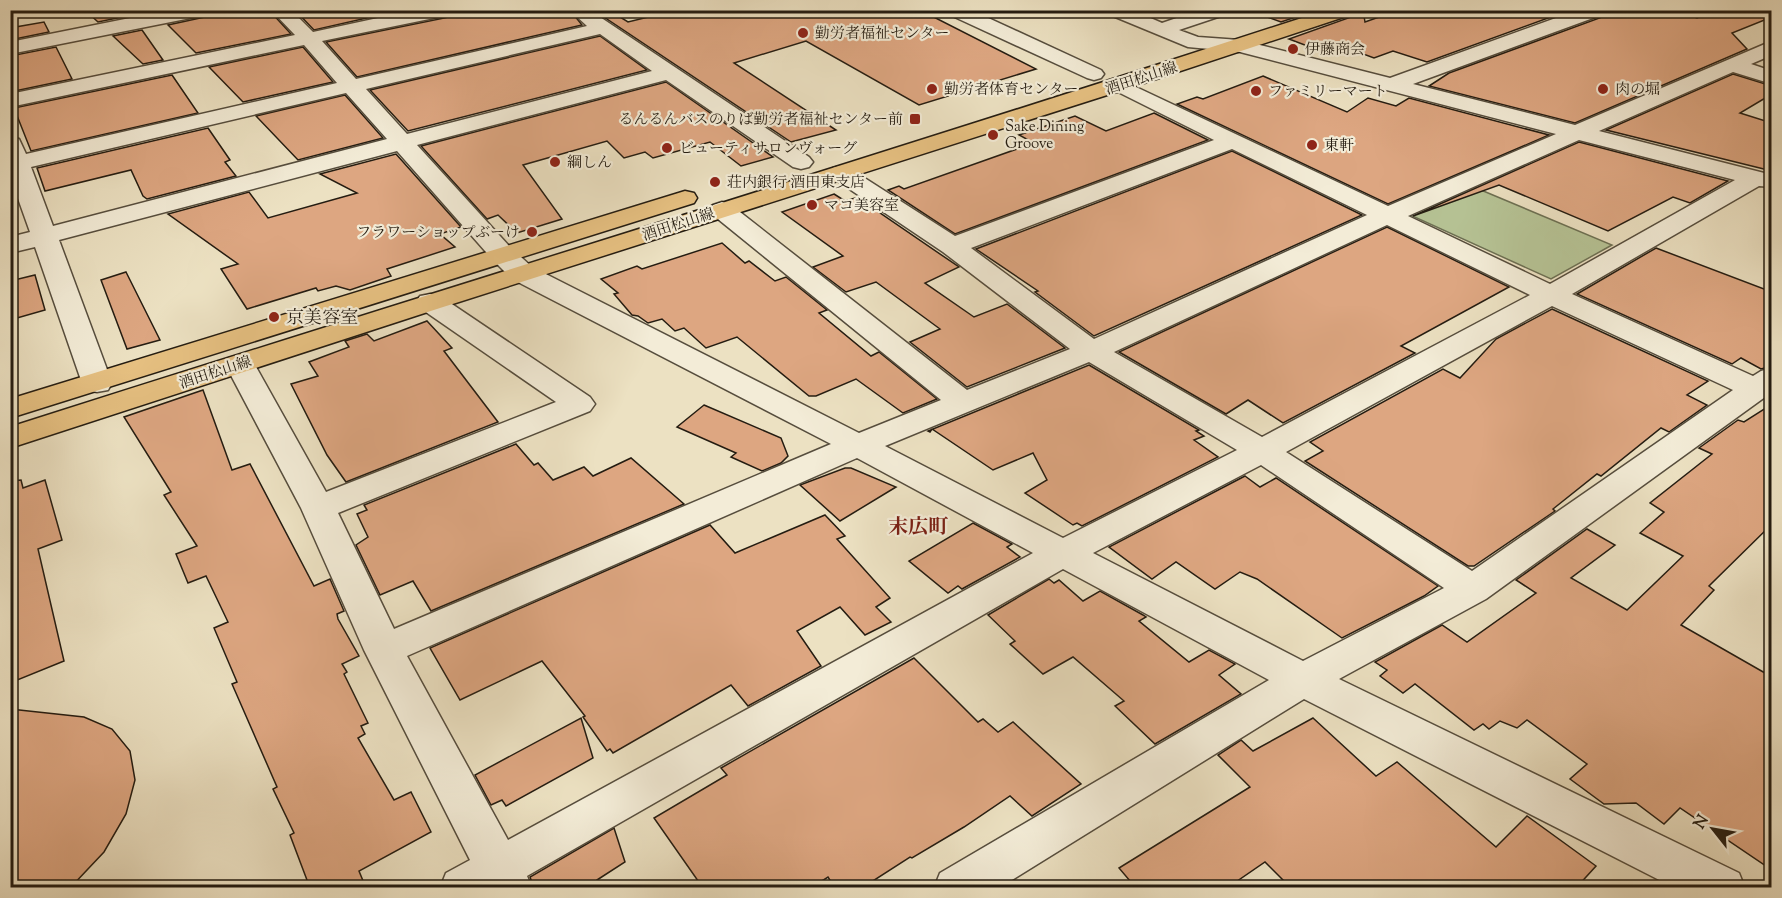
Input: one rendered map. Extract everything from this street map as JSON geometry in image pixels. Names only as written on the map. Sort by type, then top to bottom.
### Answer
[{"type":"main road","name":"酒田松山線","points":[[790,165],[1298,10]]},
{"type":"main road","name":"酒田松山線","points":[[10,409],[512,264],[712,201],[841,173],[1346,10]]},
{"type":"main road","name":"酒田松山線","points":[[10,438],[430,302],[512,264]]},
{"type":"street","points":[[10,48],[201,10]]},
{"type":"street","points":[[280,10],[309,39],[512,264],[1303,680],[1722,888]]},
{"type":"street","points":[[10,101],[444,10]]},
{"type":"street","points":[[578,10],[790,165]]},
{"type":"street","points":[[955,10],[1094,74]]},
{"type":"street","points":[[1115,10],[1196,43],[1240,46],[1764,180]]},
{"type":"street","points":[[1162,29],[1220,10]]},
{"type":"street","points":[[1391,85],[1597,10]]},
{"type":"street","points":[[97,383],[13,157],[351,87],[602,28]]},
{"type":"street","points":[[384,650],[858,445],[1091,351],[1387,216],[1772,47]]},
{"type":"street","points":[[1731,64],[1772,78]]},
{"type":"street","points":[[10,245],[667,73]]},
{"type":"street","points":[[1119,85],[1551,295],[1763,383]]},
{"type":"street","points":[[952,246],[1232,141]]},
{"type":"street","points":[[841,173],[952,246],[1091,351],[1262,451],[1473,589]]},
{"type":"street","points":[[240,364],[318,507],[491,881],[1063,553],[1262,451],[1764,180]]},
{"type":"street","points":[[712,201],[963,402]]},
{"type":"street","points":[[318,507],[579,404],[430,302]]},
{"type":"street","points":[[957,888],[1303,680],[1473,589],[1763,383]]},
{"type":"green space","points":[[1469,185],[1612,245],[1551,279],[1408,214]]},
{"type":"building","points":[[85,10],[129,10],[132,15],[98,22]]},
{"type":"building","points":[[212,10],[269,10],[291,34],[196,53],[168,25],[209,16]]},
{"type":"building","points":[[295,10],[402,10],[314,30]]},
{"type":"building","points":[[455,10],[530,10],[535,14],[552,10],[570,10],[582,25],[357,77],[326,42],[444,18],[452,16]]},
{"type":"building","points":[[677,10],[920,10],[1036,69],[919,105],[806,41],[734,63],[836,130],[791,142],[601,15],[612,12],[628,22]]},
{"type":"building","points":[[1260,10],[1317,10],[1281,22],[1259,14]]},
{"type":"building","points":[[1357,10],[1363,10],[1365,22],[1399,10],[1570,10],[1427,62],[1393,51],[1374,58],[1350,49],[1331,55],[1289,39],[1354,16]]},
{"type":"building","points":[[1608,10],[1675,10],[1697,18],[1716,10],[1772,10],[1772,17],[1732,33],[1747,49],[1575,123],[1429,86],[1449,73],[1605,16]]},
{"type":"building","points":[[44,22],[49,32],[10,40],[10,28]]},
{"type":"building","points":[[142,30],[163,60],[143,64],[113,36]]},
{"type":"building","points":[[600,36],[647,70],[408,131],[370,90]]},
{"type":"building","points":[[56,47],[72,79],[10,92],[10,56]]},
{"type":"building","points":[[303,47],[333,82],[243,102],[209,67]]},
{"type":"building","points":[[1733,74],[1772,86],[1772,94],[1740,113],[1772,123],[1772,171],[1606,130]]},
{"type":"building","points":[[172,75],[198,113],[31,151],[14,108]]},
{"type":"building","points":[[1263,76],[1347,112],[1368,98],[1396,106],[1409,98],[1549,135],[1388,204],[1177,104],[1197,97],[1203,99]]},
{"type":"building","points":[[666,82],[773,157],[741,166],[710,142],[653,158],[645,152],[624,158],[607,141],[523,165],[562,219],[517,233],[498,215],[487,219],[421,146]]},
{"type":"building","points":[[345,95],[383,138],[298,160],[256,116]]},
{"type":"building","points":[[1154,113],[1208,140],[955,234],[888,190],[899,186],[904,189],[1034,143],[1019,135],[1075,116],[1106,131]]},
{"type":"building","points":[[208,128],[230,160],[225,162],[236,176],[147,199],[143,196],[131,170],[45,191],[37,168]]},
{"type":"building","points":[[1579,142],[1728,181],[1690,203],[1673,197],[1608,231],[1499,185],[1413,216]]},
{"type":"building","points":[[1232,151],[1362,215],[1094,336],[1035,292],[1038,291],[976,249]]},
{"type":"building","points":[[396,154],[461,227],[440,234],[455,247],[387,269],[391,276],[350,290],[336,286],[318,291],[316,288],[247,309],[221,269],[238,264],[168,214],[249,192],[268,218],[357,193],[320,174]]},
{"type":"building","points":[[834,194],[845,201],[855,198],[861,200],[959,267],[925,283],[974,317],[1007,304],[1065,348],[967,387],[910,342],[940,329],[876,282],[846,292],[813,267],[843,256],[782,212]]},
{"type":"building","points":[[1387,227],[1509,287],[1401,346],[1415,353],[1283,423],[1248,400],[1226,414],[1119,352]]},
{"type":"building","points":[[722,243],[745,263],[749,261],[775,281],[786,277],[827,310],[819,313],[871,356],[879,352],[937,399],[903,413],[856,379],[816,396],[809,396],[737,337],[706,348],[684,328],[675,331],[662,319],[648,323],[632,315],[614,294],[618,293],[601,279],[637,266],[642,269]]},
{"type":"building","points":[[1656,248],[1772,292],[1772,366],[1761,369],[1741,358],[1732,364],[1577,294]]},
{"type":"building","points":[[126,272],[160,340],[127,349],[101,280]]},
{"type":"building","points":[[35,275],[45,310],[10,320],[10,281]]},
{"type":"building","points":[[1552,309],[1708,381],[1687,395],[1707,405],[1669,432],[1661,428],[1601,476],[1597,474],[1553,509],[1555,511],[1474,566],[1468,566],[1305,461],[1323,451],[1310,442],[1443,369],[1460,378],[1496,339]]},
{"type":"building","points":[[427,321],[452,348],[444,351],[498,422],[346,482],[327,455],[291,384],[318,376],[309,362],[349,347],[345,341],[367,334],[374,341]]},
{"type":"building","points":[[1089,365],[1199,430],[1196,431],[1204,436],[1194,440],[1218,457],[1082,526],[1077,523],[1073,525],[1025,493],[1047,480],[1033,453],[993,470],[932,429]]},
{"type":"building","points":[[203,390],[232,470],[250,464],[314,586],[330,579],[344,611],[337,614],[338,619],[359,656],[342,664],[347,672],[344,674],[368,723],[361,726],[365,734],[358,738],[394,800],[411,792],[431,832],[359,871],[366,888],[310,888],[290,835],[294,833],[273,789],[277,787],[232,684],[237,682],[214,628],[228,622],[206,576],[188,583],[176,554],[197,546],[164,495],[171,492],[124,417]]},
{"type":"building","points":[[1772,404],[1772,524],[1709,586],[1714,590],[1681,625],[1772,677],[1772,870],[1680,808],[1664,824],[1636,803],[1604,804],[1570,779],[1587,764],[1527,720],[1517,728],[1500,721],[1489,729],[1483,724],[1474,730],[1415,684],[1403,693],[1380,676],[1387,670],[1375,662],[1442,625],[1467,642],[1536,593],[1516,580],[1587,529],[1615,545],[1571,578],[1627,610],[1683,556],[1640,533],[1664,512],[1650,503],[1712,454],[1699,448],[1738,420],[1744,422]]},
{"type":"building","points":[[704,405],[781,438],[788,456],[781,463],[762,471],[731,457],[736,453],[677,427]]},
{"type":"building","points":[[516,444],[534,465],[538,463],[553,480],[584,467],[593,476],[631,458],[684,504],[431,611],[413,581],[380,595],[356,545],[368,537],[357,514],[367,510],[364,505]]},
{"type":"building","points":[[845,468],[851,468],[896,487],[840,521],[800,485]]},
{"type":"building","points":[[1245,476],[1260,487],[1276,478],[1438,586],[1424,596],[1342,638],[1257,579],[1240,572],[1215,589],[1176,562],[1152,579],[1109,547]]},
{"type":"building","points":[[21,480],[23,488],[45,480],[62,540],[38,549],[64,661],[10,683],[10,481]]},
{"type":"building","points":[[825,515],[845,536],[837,539],[890,598],[876,607],[891,622],[865,635],[840,607],[797,631],[821,666],[748,706],[731,685],[613,753],[610,749],[607,751],[583,717],[585,716],[542,661],[460,700],[430,648],[710,525],[735,553]]},
{"type":"building","points":[[973,523],[1012,544],[1007,547],[1020,557],[962,589],[958,586],[948,593],[909,561]]},
{"type":"building","points":[[1049,579],[1054,583],[1059,580],[1083,601],[1100,591],[1143,615],[1146,617],[1139,621],[1189,662],[1209,650],[1235,664],[1219,675],[1241,694],[1155,744],[1115,706],[1124,701],[1073,657],[1043,674],[1010,644],[1015,641],[988,615]]},
{"type":"building","points":[[914,658],[978,722],[983,719],[998,732],[1013,722],[1081,784],[1032,816],[1010,796],[964,827],[912,858],[910,857],[862,888],[835,888],[828,877],[811,888],[703,888],[654,818],[727,775],[721,768]]},
{"type":"building","points":[[10,709],[84,717],[112,729],[130,751],[135,780],[126,814],[104,852],[70,888],[10,888]]},
{"type":"building","points":[[581,718],[593,758],[506,806],[502,800],[491,805],[475,775]]},
{"type":"building","points":[[1313,718],[1376,776],[1397,762],[1496,847],[1527,816],[1596,866],[1576,888],[1291,888],[1265,862],[1227,888],[1136,888],[1119,868],[1250,787],[1218,755],[1241,740],[1253,751]]},
{"type":"building","points":[[614,828],[625,862],[597,880],[598,888],[534,888],[530,877]]},
{"type":"place","name":"勤労者福祉センター","points":[[803,33]]},
{"type":"place","name":"伊藤商会","points":[[1293,49]]},
{"type":"place","name":"勤労者体育センター","points":[[932,89]]},
{"type":"place","name":"肉の堀","points":[[1603,89]]},
{"type":"place","name":"ファミリーマート","points":[[1256,91]]},
{"type":"place","name":"るんるんバスのりば勤労者福祉センター前","points":[[915,119]]},
{"type":"place","name":"Sake Dining Groove","points":[[993,135]]},
{"type":"place","name":"東軒","points":[[1312,145]]},
{"type":"place","name":"ビューティサロンヴォーグ","points":[[667,148]]},
{"type":"place","name":"綱しん","points":[[555,162]]},
{"type":"place","name":"荘内銀行 酒田東支店","points":[[715,182]]},
{"type":"place","name":"マコ美容室","points":[[812,205]]},
{"type":"place","name":"フラワーショップぶーけ","points":[[532,232]]},
{"type":"place","name":"京美容室","points":[[274,317]]},
{"type":"district","name":"末広町","points":[[918,526]]}]
